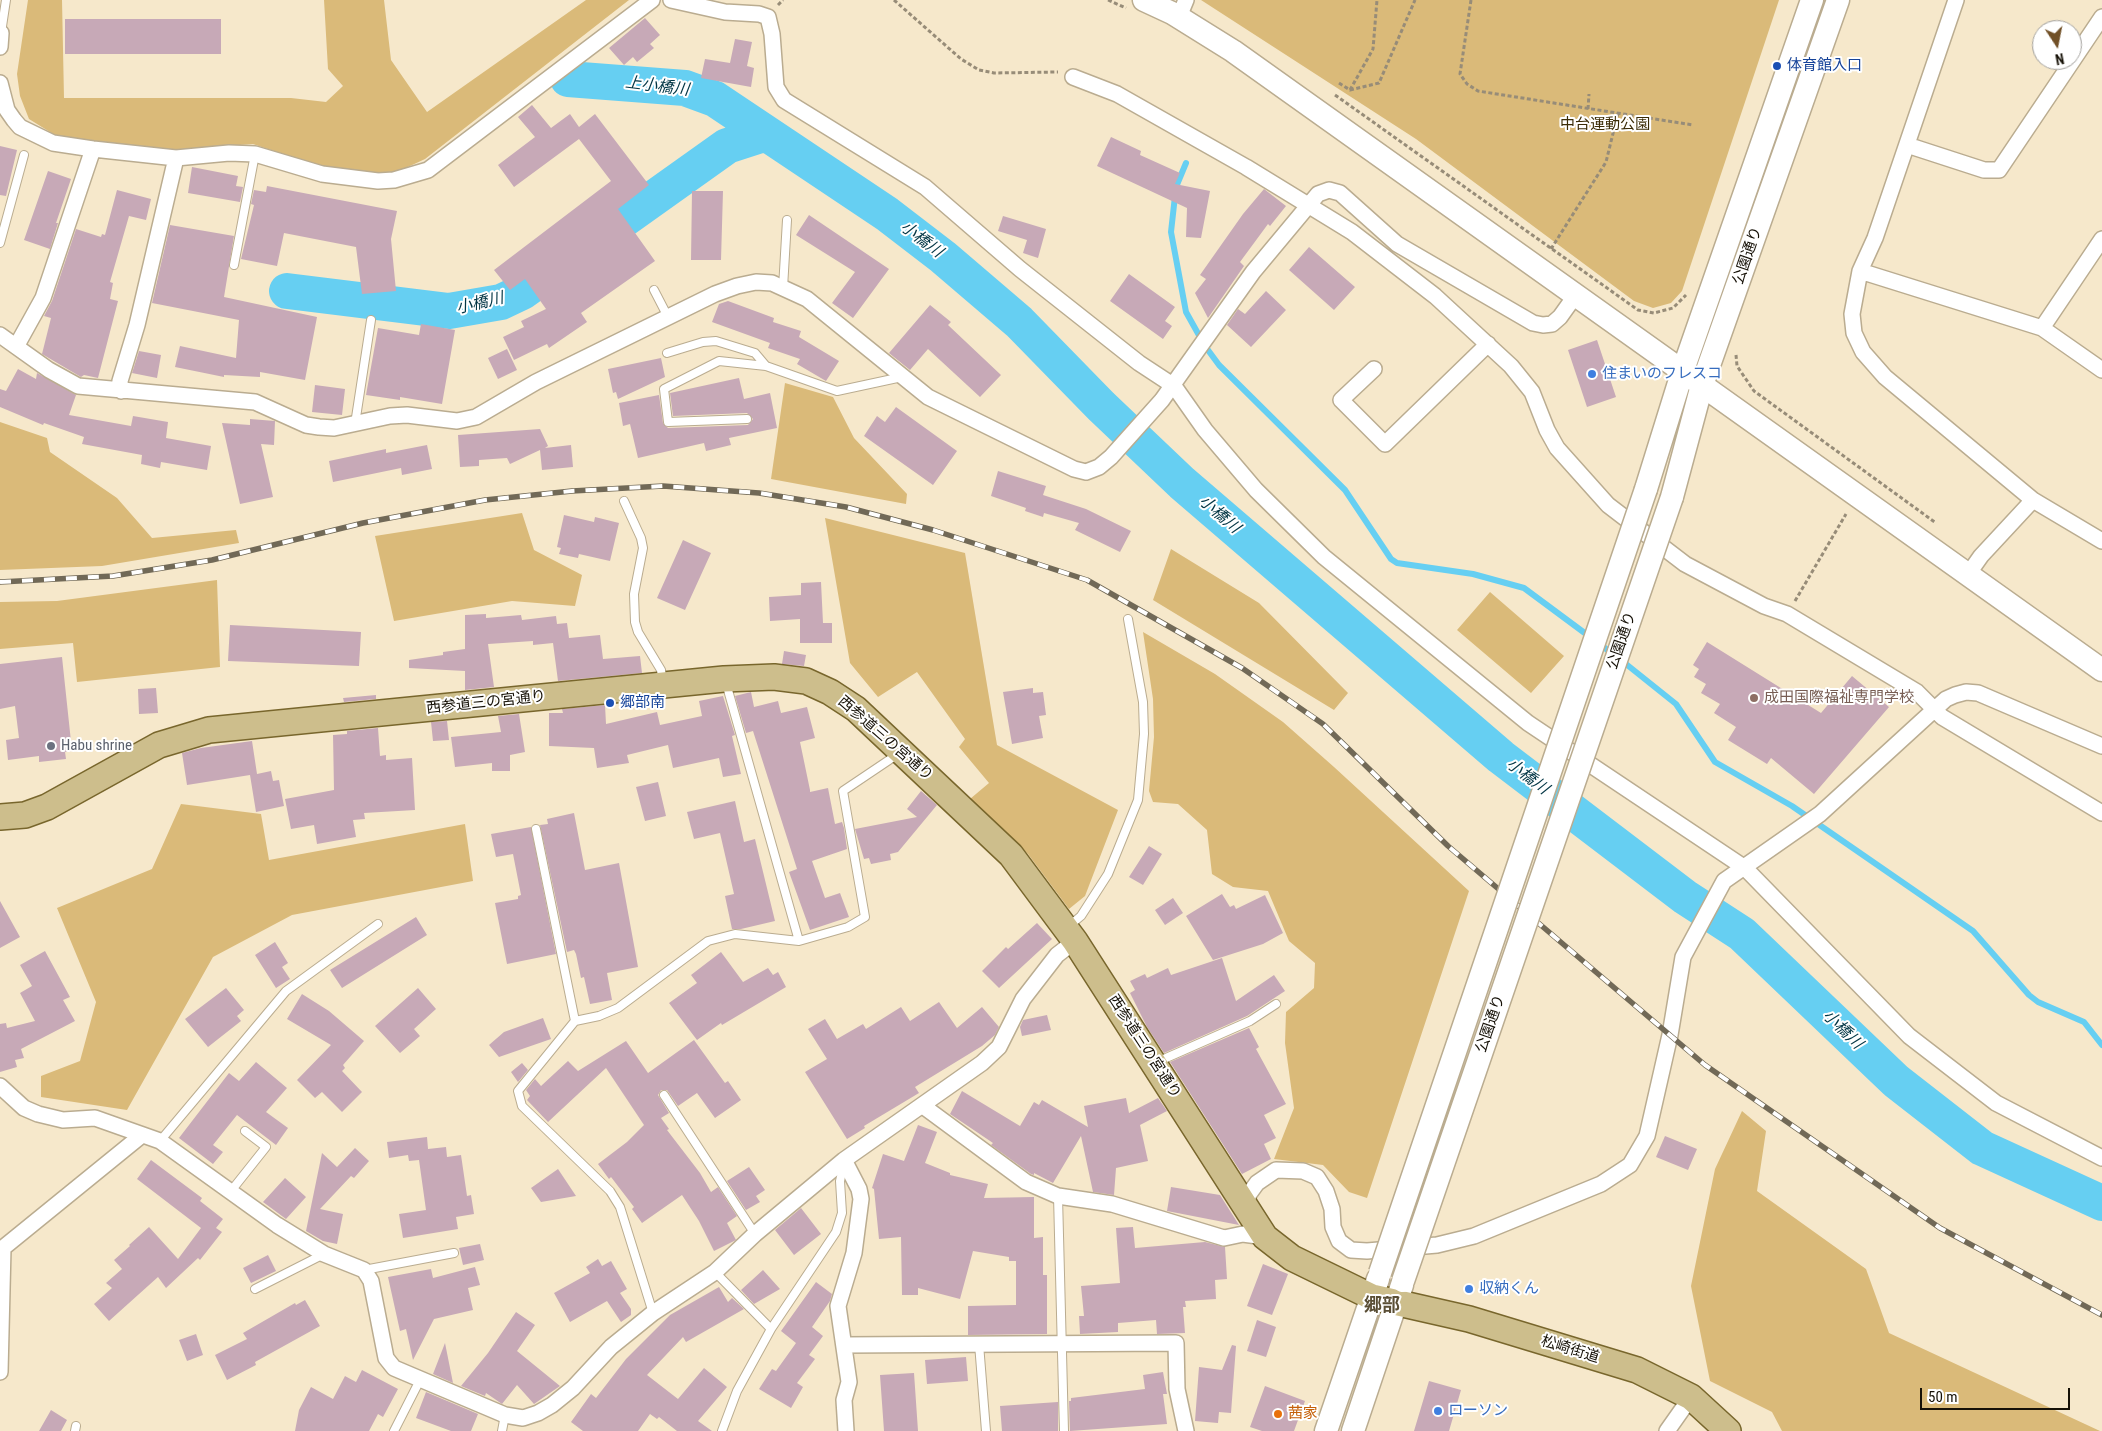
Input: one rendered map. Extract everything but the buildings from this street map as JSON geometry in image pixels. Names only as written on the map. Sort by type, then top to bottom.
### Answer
[{"type":"main road","name":"西参道三の宮通り","points":[[0,816],[26,816],[160,745],[209,730],[724,679],[774,677],[806,681],[830,692],[856,709],[1011,855],[1070,934],[1265,1237],[1292,1258],[1390,1294]]},
{"type":"main road","name":"松崎街道","points":[[1390,1294],[1636,1370],[1691,1397],[1728,1431]]},
{"type":"street","points":[[0,83],[8,110],[20,127],[53,143],[176,158],[229,153],[255,154],[322,174],[378,181],[394,180],[428,170],[652,0]]},
{"type":"street","points":[[671,0],[725,12],[759,14],[768,17],[772,34],[776,87],[784,100],[925,187],[1020,269],[1138,363],[1174,386],[1205,430],[1256,490],[1324,557],[1528,723],[1745,868],[1909,1036],[1996,1103],[2102,1158]]},
{"type":"street","name":"公園通り","points":[[1390,1294],[1380,1273],[1646,489],[1683,370],[1812,0]]},
{"type":"street","name":"公園通り","points":[[1353,1431],[1390,1294],[1672,497],[1702,385],[1838,0]]},
{"type":"street","points":[[1956,0],[1876,238],[1860,271],[1852,314],[1854,334],[1863,352],[1885,377],[2033,500],[2102,541]]},
{"type":"street","points":[[1139,6],[1182,9],[1248,62],[1575,296],[1683,370],[1969,573],[2102,670]]},
{"type":"street","points":[[1907,145],[1984,170],[1999,170],[2102,17]]},
{"type":"street","points":[[1073,78],[1117,94],[1246,167],[1308,207],[1352,232],[1420,285],[1511,366],[1532,392],[1556,448],[1608,505],[1685,564],[1764,606],[1787,614],[1917,692],[1942,717],[1998,753],[2102,813]]},
{"type":"street","points":[[17,345],[43,298],[93,149]]},
{"type":"street","points":[[121,392],[120,381],[137,325],[176,158]]},
{"type":"street","points":[[0,335],[17,345],[49,370],[78,386],[121,392],[185,395],[255,402],[306,425],[319,427],[334,428],[390,416],[408,415],[457,421],[476,417],[536,382],[668,317],[737,286],[756,282],[772,283],[807,299],[902,378],[936,402],[1074,469],[1086,472],[1099,467],[1111,457],[1162,400],[1174,386],[1253,272],[1318,194],[1329,190],[1340,193],[1397,244],[1533,323],[1552,324],[1560,317],[1575,296]]},
{"type":"street","points":[[2042,328],[2102,239]]},
{"type":"street","points":[[1860,271],[2042,328],[2102,370]]},
{"type":"street","points":[[1374,369],[1341,400],[1385,444],[1488,344]]},
{"type":"street","points":[[1969,573],[1981,556],[2033,500]]},
{"type":"street","points":[[1246,1205],[1249,1194],[1257,1183],[1276,1170],[1303,1171],[1317,1177],[1326,1191],[1332,1210],[1333,1227],[1339,1241],[1351,1250],[1367,1251],[1437,1245],[1474,1236],[1601,1184],[1630,1165],[1647,1136],[1670,1035],[1683,957],[1724,881],[1820,814],[1946,698],[1966,692],[1978,693],[2102,746]]},
{"type":"street","points":[[0,1086],[24,1108],[38,1114],[63,1120],[95,1118],[160,1141],[324,1254],[364,1270],[371,1281],[386,1358],[394,1368],[504,1415],[524,1418],[552,1405],[573,1388],[611,1347],[653,1313],[715,1272],[755,1234],[844,1160],[923,1106],[999,1047],[1023,999],[1058,955],[1070,934]]},
{"type":"street","points":[[923,1106],[1026,1182],[1058,1196],[1112,1204],[1224,1238],[1243,1234],[1265,1237]]},
{"type":"street","points":[[0,1372],[3,1248],[142,1135]]},
{"type":"street","points":[[844,1160],[859,1189],[861,1199],[854,1253],[838,1306],[849,1382],[844,1400],[846,1431]]},
{"type":"street","name":"公園通り","points":[[1326,1431],[1390,1294]]},
{"type":"street","points":[[844,1345],[1176,1343],[1177,1389],[1186,1431]]},
{"type":"street","points":[[1666,1431],[1691,1397]]},
{"type":"lane","points":[[0,40],[6,0]]},
{"type":"lane","points":[[234,265],[255,154]]},
{"type":"lane","points":[[0,243],[24,155]]},
{"type":"lane","points":[[782,288],[786,220]]},
{"type":"lane","points":[[654,290],[668,317]]},
{"type":"lane","points":[[355,424],[372,320]]},
{"type":"lane","points":[[667,353],[702,342],[716,341],[755,354],[766,366]]},
{"type":"lane","points":[[747,420],[668,422],[664,389],[719,361],[766,366],[838,391],[902,378]]},
{"type":"lane","points":[[624,502],[641,538],[643,548],[634,594],[635,622],[638,632],[661,670],[664,686]]},
{"type":"lane","points":[[1070,934],[1108,874],[1138,800],[1144,734],[1142,702],[1128,619]]},
{"type":"lane","points":[[724,679],[799,941]]},
{"type":"lane","points":[[653,1313],[620,1208],[610,1191],[522,1106],[518,1091],[575,1021],[599,1016],[618,1008],[708,941],[735,934],[799,941],[848,927],[865,918],[843,791],[902,751]]},
{"type":"lane","points":[[536,829],[575,1021]]},
{"type":"lane","points":[[160,1141],[286,991],[378,924]]},
{"type":"lane","points":[[1154,1064],[1250,1021],[1276,1004]]},
{"type":"lane","points":[[664,1095],[755,1234]]},
{"type":"lane","points":[[231,1191],[266,1147],[245,1131]]},
{"type":"lane","points":[[722,1431],[737,1391],[771,1329],[836,1232],[842,1213],[840,1181],[844,1160]]},
{"type":"lane","points":[[1058,1196],[1064,1431]]},
{"type":"lane","points":[[364,1270],[454,1253]]},
{"type":"lane","points":[[255,1289],[324,1254]]},
{"type":"lane","points":[[715,1272],[771,1329]]},
{"type":"lane","points":[[979,1344],[986,1431]]},
{"type":"lane","points":[[394,1431],[420,1380]]},
{"type":"lane","points":[[502,1431],[504,1415]]},
{"type":"path","points":[[894,0],[961,59],[979,70],[994,73],[1055,71],[1073,78]]},
{"type":"path","points":[[1108,0],[1139,6]]},
{"type":"path","points":[[1350,90],[1373,49],[1377,0]]},
{"type":"path","points":[[1339,83],[1350,90],[1379,83],[1415,0]]},
{"type":"path","points":[[1471,0],[1460,74],[1467,84],[1478,91],[1693,125]]},
{"type":"path","points":[[1328,91],[1638,310],[1654,313],[1673,308],[1690,290]]},
{"type":"path","points":[[1588,109],[1589,94]]},
{"type":"path","points":[[1551,249],[1606,162],[1618,113]]},
{"type":"path","points":[[1738,348],[1735,357],[1737,366],[1754,391],[1942,528]]},
{"type":"path","points":[[1787,614],[1850,506]]},
{"type":"green space","points":[[28,0],[62,0],[64,98],[291,98],[326,102],[343,86],[328,69],[324,0],[384,0],[391,60],[427,112],[586,0],[629,0],[425,159],[395,173],[378,176],[315,165],[253,144],[175,150],[58,137],[29,119],[20,96],[17,74]]},
{"type":"green space","name":"中台運動公園","points":[[1201,0],[1779,0],[1682,291],[1671,303],[1653,308],[1634,301],[1416,139]]},
{"type":"green space","points":[[785,383],[833,397],[854,438],[907,494],[906,504],[771,479]]},
{"type":"green space","points":[[0,422],[47,438],[50,452],[117,498],[152,538],[236,530],[239,543],[102,566],[0,570]]},
{"type":"green space","points":[[522,513],[534,550],[582,575],[575,606],[512,601],[394,621],[375,536]]},
{"type":"green space","points":[[825,518],[965,553],[997,745],[1118,810],[1085,896],[1069,909],[1028,854],[970,799],[989,783],[959,747],[965,739],[917,672],[878,697],[850,663]]},
{"type":"green space","points":[[1171,549],[1259,603],[1348,693],[1334,710],[1153,600]]},
{"type":"green space","points":[[217,580],[220,667],[77,682],[73,643],[0,649],[0,602],[57,601]]},
{"type":"green space","points":[[1490,592],[1564,656],[1531,693],[1457,630]]},
{"type":"green space","points":[[1143,632],[1215,674],[1283,722],[1469,891],[1367,1198],[1349,1192],[1323,1165],[1274,1159],[1294,1108],[1285,1043],[1286,1012],[1314,988],[1315,963],[1289,941],[1268,891],[1233,887],[1212,874],[1207,830],[1178,804],[1153,802],[1149,791],[1154,737],[1153,699]]},
{"type":"green space","points":[[181,804],[261,814],[269,860],[465,824],[473,881],[292,915],[213,957],[127,1110],[41,1097],[41,1076],[80,1061],[96,1002],[57,908],[152,869]]},
{"type":"green space","points":[[1742,1111],[1766,1131],[1757,1191],[1866,1269],[1889,1333],[2100,1431],[1782,1431],[1772,1412],[1710,1381],[1691,1286],[1715,1169]]},
{"type":"waterway","name":"小橋川","points":[[568,79],[685,88],[715,99],[887,214],[943,257],[1019,322],[1101,406],[1182,483],[1501,757],[1685,897],[1742,934],[1896,1081],[1982,1148],[2102,1203]]},
{"type":"waterway","name":"小橋川","points":[[287,291],[449,311],[501,302],[522,292],[727,146],[764,134]]},
{"type":"waterway","points":[[1186,163],[1176,187],[1171,232],[1186,312],[1205,346],[1219,365],[1345,490],[1391,559],[1397,563],[1473,574],[1524,588],[1613,654]]},
{"type":"waterway","points":[[1621,660],[1676,704],[1715,762],[1792,806],[1973,931],[2029,995],[2038,1002],[2084,1022],[2102,1045]]},
{"type":"railway","points":[[0,582],[113,576],[212,560],[363,523],[485,500],[572,491],[663,486],[759,493],[846,507],[933,530],[1087,580],[1242,668],[1323,724],[1448,846],[1705,1065],[1940,1228],[2102,1315]]},
{"type":"place","name":"体育館入口","points":[[1777,66]]},
{"type":"place","name":"住まいのフレスコ","points":[[1592,374]]},
{"type":"place","name":"成田国際福祉専門学校","points":[[1754,698]]},
{"type":"place","name":"郷部南","points":[[610,703]]},
{"type":"place","name":"Habu shrine","points":[[51,746]]},
{"type":"place","name":"収納くん","points":[[1469,1289]]},
{"type":"place","name":"ローソン","points":[[1438,1411]]},
{"type":"place","name":"茜家","points":[[1278,1414]]},
{"type":"district","name":"郷部","points":[[1382,1306]]},
{"type":"water label","name":"上小橋川","points":[[657,87]]}]
